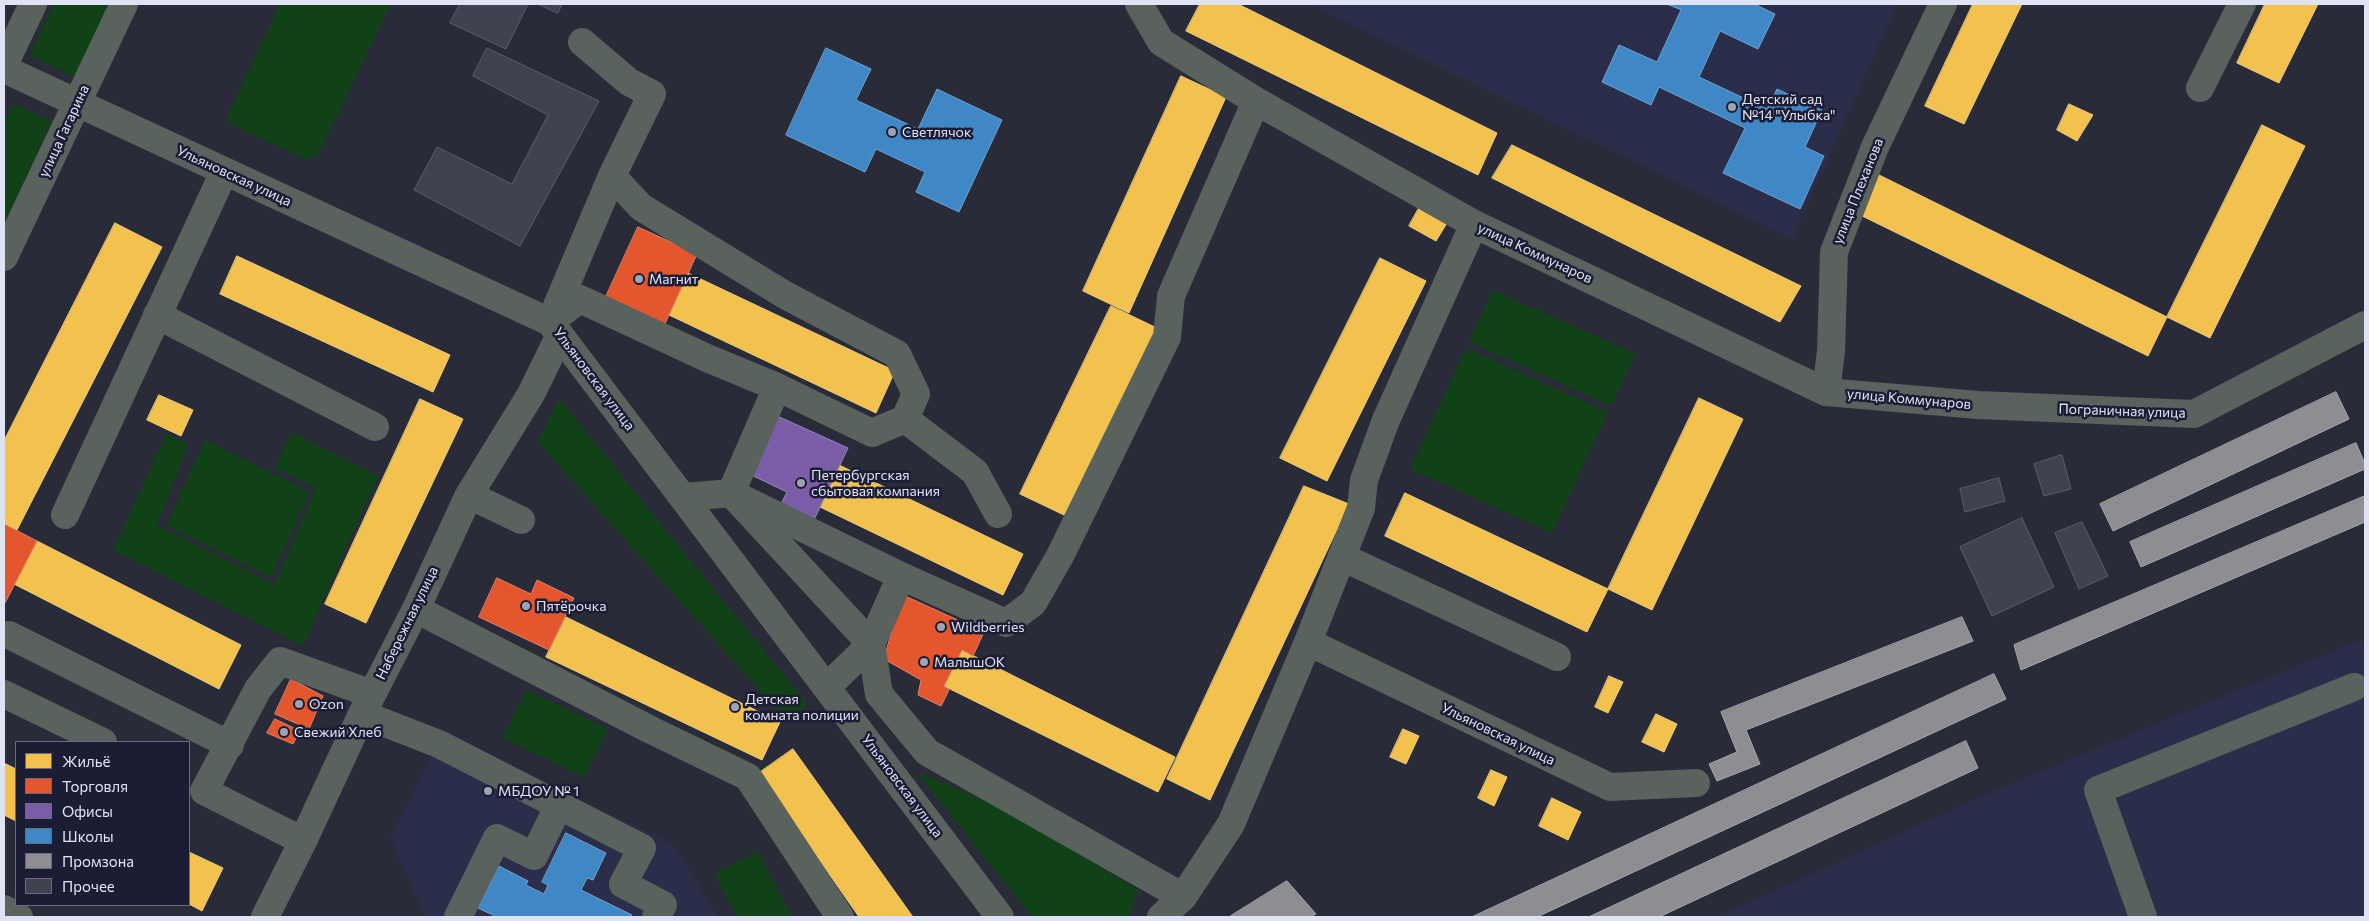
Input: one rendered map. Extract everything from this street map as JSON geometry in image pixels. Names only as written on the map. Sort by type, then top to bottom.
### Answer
[{"type":"street","points":[[4,65],[33,4]]},
{"type":"street","name":"улица Гагарина","points":[[4,257],[124,4]]},
{"type":"street","name":"улица Коммунаров","points":[[1138,4],[1161,42],[1256,101],[1474,224],[1826,392],[1978,405]]},
{"type":"street","name":"улица Плеханова","points":[[1826,392],[1831,351],[1834,252],[1875,147],[1943,4]]},
{"type":"street","points":[[2200,88],[2242,4]]},
{"type":"street","name":"Набережная улица","points":[[264,917],[303,841],[367,704],[416,609],[469,495],[531,394],[612,176],[652,94],[629,82],[582,42]]},
{"type":"street","name":"Ульяновская улица","points":[[4,69],[555,328],[1000,917]]},
{"type":"street","points":[[684,498],[731,493],[900,576],[1006,623],[1033,603],[1060,556],[1167,337],[1172,296],[1256,101]]},
{"type":"street","points":[[65,515],[224,172]]},
{"type":"street","points":[[555,328],[580,299],[707,358],[777,387],[872,433],[905,420],[916,394],[897,354],[785,295],[649,212],[641,207],[612,176]]},
{"type":"street","points":[[1161,917],[1183,898],[1231,824],[1308,642],[1361,508],[1364,480],[1386,420],[1474,224]]},
{"type":"street","points":[[157,315],[375,427]]},
{"type":"street","name":"Пограничная улица","points":[[1978,405],[2194,414],[2365,325]]},
{"type":"street","points":[[731,493],[777,387]]},
{"type":"street","points":[[905,420],[975,472],[998,514]]},
{"type":"street","points":[[731,493],[871,644],[879,694],[928,752],[1183,898]]},
{"type":"street","points":[[469,495],[521,520]]},
{"type":"street","points":[[1342,557],[1557,657]]},
{"type":"street","points":[[827,687],[871,644],[900,576]]},
{"type":"street","points":[[416,609],[651,730],[748,777],[840,917]]},
{"type":"street","points":[[9,635],[230,745]]},
{"type":"street","name":"Ульяновская улица","points":[[1308,642],[1610,788],[1696,783]]},
{"type":"street","points":[[303,841],[197,788],[230,745],[258,689],[280,661],[367,704],[439,744],[642,848],[623,884],[663,905],[656,917]]},
{"type":"street","points":[[2143,917],[2098,790],[2354,687]]},
{"type":"street","points":[[4,694],[101,741]]},
{"type":"street","points":[[458,917],[497,838],[534,856],[559,805]]},
{"type":"street","points":[[4,909],[19,917]]},
{"type":"shaded area","points":[[1309,4],[1897,4],[1792,239]]},
{"type":"shaded area","points":[[2365,640],[2365,917],[1717,917],[1993,791],[2345,646]]},
{"type":"shaded area","name":"МБДОУ № 1","points":[[444,733],[674,845],[718,917],[426,917],[390,838]]},
{"type":"green space","points":[[54,4],[109,4],[75,77],[30,55]]},
{"type":"green space","points":[[280,4],[387,4],[389,8],[318,155],[307,160],[232,125],[228,115]]},
{"type":"green space","points":[[13,104],[52,121],[4,224],[4,122]]},
{"type":"green space","points":[[1493,290],[1636,354],[1611,406],[1469,342]]},
{"type":"green space","points":[[1466,348],[1608,412],[1552,533],[1410,469]]},
{"type":"green space","points":[[559,399],[808,705],[786,720],[538,442]]},
{"type":"green space","points":[[292,432],[378,476],[303,646],[113,550],[167,433],[188,445],[157,526],[275,585],[316,488],[275,468]]},
{"type":"green space","points":[[205,440],[310,492],[271,578],[166,526]]},
{"type":"green space","points":[[526,690],[608,729],[584,777],[503,738]]},
{"type":"green space","points":[[917,773],[946,784],[1003,811],[1138,890],[1130,915],[1127,917],[1032,917]]},
{"type":"green space","points":[[757,851],[792,917],[738,917],[714,874]]},
{"type":"building: Жильё","points":[[1200,4],[1238,4],[1497,133],[1478,175],[1186,31]]},
{"type":"building: Жильё","points":[[1973,4],[2022,4],[1964,124],[1925,106]]},
{"type":"building: Жильё","points":[[2265,4],[2318,4],[2279,83],[2237,63]]},
{"type":"building: Жильё","points":[[1181,76],[1226,97],[1129,313],[1083,291]]},
{"type":"building: Жильё","points":[[2069,104],[2093,115],[2077,141],[2057,130]]},
{"type":"building: Жильё","points":[[2262,125],[2305,146],[2210,338],[2167,317]]},
{"type":"building: Жильё","points":[[1512,145],[1801,286],[1780,322],[1492,178]]},
{"type":"building: Жильё","points":[[1875,173],[2167,317],[2148,356],[1856,213]]},
{"type":"building: Жильё","points":[[1419,208],[1447,223],[1436,241],[1409,226]]},
{"type":"building: Жильё","points":[[115,223],[162,247],[17,530],[4,524],[4,441]]},
{"type":"building: Жильё","points":[[237,256],[450,355],[433,392],[220,294]]},
{"type":"building: Жильё","points":[[1380,258],[1426,281],[1327,481],[1280,458]]},
{"type":"building: Жильё","points":[[688,273],[895,371],[876,413],[669,315]]},
{"type":"building: Жильё","points":[[1111,306],[1159,329],[1064,515],[1020,494]]},
{"type":"building: Жильё","points":[[159,395],[193,410],[181,436],[147,420]]},
{"type":"building: Жильё","points":[[1699,398],[1743,419],[1652,610],[1608,589]]},
{"type":"building: Жильё","points":[[420,399],[463,419],[366,623],[325,604]]},
{"type":"building: Жильё","points":[[839,465],[1023,554],[1003,595],[820,507]]},
{"type":"building: Жильё","points":[[1304,486],[1349,504],[1210,800],[1167,779]]},
{"type":"building: Жильё","points":[[1405,493],[1608,589],[1587,632],[1385,536]]},
{"type":"building: Жильё","points":[[37,541],[241,645],[219,689],[14,584]]},
{"type":"building: Жильё","points":[[566,617],[780,722],[762,760],[546,657]]},
{"type":"building: Жильё","points":[[962,650],[1175,757],[1158,792],[944,686]]},
{"type":"building: Жильё","points":[[1609,676],[1623,682],[1608,713],[1595,707]]},
{"type":"building: Жильё","points":[[1656,714],[1677,724],[1664,752],[1642,742]]},
{"type":"building: Жильё","points":[[1403,729],[1419,736],[1406,764],[1390,757]]},
{"type":"building: Жильё","points":[[793,749],[913,917],[859,917],[759,773]]},
{"type":"building: Жильё","points":[[4,763],[15,768],[15,820],[4,815]]},
{"type":"building: Жильё","points":[[1491,770],[1507,777],[1494,806],[1478,798]]},
{"type":"building: Жильё","points":[[1552,798],[1581,812],[1568,840],[1539,826]]},
{"type":"building: Жильё","points":[[190,852],[223,868],[202,911],[190,905]]},
{"type":"building: Торговля","points":[[638,227],[697,254],[663,328],[604,301]]},
{"type":"building: Торговля","points":[[4,524],[37,541],[5,603],[4,602]]},
{"type":"building: Торговля","points":[[497,578],[531,594],[537,580],[574,598],[549,650],[479,617]]},
{"type":"building: Торговля","points":[[903,595],[984,632],[973,656],[962,650],[944,686],[949,690],[941,706],[918,695],[921,680],[884,659]]},
{"type":"building: Торговля","name":"Ozon","points":[[291,679],[323,696],[309,729],[275,714]]},
{"type":"building: Торговля","name":"Свежий Хлеб","points":[[275,719],[300,731],[293,744],[267,733]]},
{"type":"building: Офисы","points":[[775,415],[848,448],[812,524],[779,508],[787,492],[747,473]]},
{"type":"building: Школы","name":"Детский сад №14 \"Улыбка\"","points":[[1667,4],[1754,4],[1775,14],[1758,49],[1720,31],[1699,77],[1767,109],[1777,89],[1822,110],[1805,147],[1824,156],[1800,209],[1723,173],[1745,128],[1659,87],[1651,105],[1602,82],[1619,45],[1657,62],[1681,10]]},
{"type":"building: Школы","name":"Светлячок","points":[[826,48],[871,69],[856,100],[918,129],[937,89],[1002,120],[959,212],[916,192],[925,172],[876,149],[865,172],[786,135]]},
{"type":"building: Школы","points":[[566,833],[606,853],[593,880],[587,878],[581,890],[632,915],[631,917],[497,917],[478,908],[499,866],[528,881],[526,885],[544,894],[548,885],[542,882]]},
{"type":"building: Промзона","points":[[2336,392],[2349,419],[2113,531],[2100,504]]},
{"type":"building: Промзона","points":[[2356,443],[2365,464],[2365,469],[2141,567],[2130,542]]},
{"type":"building: Промзона","points":[[2365,496],[2365,522],[2021,670],[2014,645]]},
{"type":"building: Промзона","points":[[1962,617],[1973,641],[1746,730],[1760,764],[1717,781],[1709,764],[1737,752],[1721,712]]},
{"type":"building: Промзона","points":[[1994,674],[2006,699],[1537,917],[1472,917]]},
{"type":"building: Промзона","points":[[1966,741],[1978,768],[1659,917],[1589,917]]},
{"type":"building: Промзона","points":[[1287,881],[1316,914],[1310,917],[1229,917]]},
{"type":"building: Прочее","points":[[460,4],[528,4],[506,49],[450,23]]},
{"type":"building: Прочее","points":[[538,4],[562,4],[558,13]]},
{"type":"building: Прочее","points":[[487,48],[599,101],[520,246],[414,190],[437,147],[512,184],[548,115],[473,76]]},
{"type":"building: Прочее","points":[[2062,455],[2071,489],[2044,496],[2034,464]]},
{"type":"building: Прочее","points":[[1999,478],[2005,501],[1965,512],[1960,489]]},
{"type":"building: Прочее","points":[[2022,518],[2054,587],[1992,616],[1960,547]]},
{"type":"building: Прочее","points":[[2082,522],[2108,576],[2079,589],[2055,533]]},
{"type":"place","name":"Детский сад №14 \"Улыбка\"","points":[[1732,107]]},
{"type":"place","name":"Светлячок","points":[[892,132]]},
{"type":"place","name":"Магнит","points":[[639,279]]},
{"type":"place","name":"Петербургская сбытовая компания","points":[[801,483]]},
{"type":"place","name":"Пятёрочка","points":[[526,606]]},
{"type":"place","name":"Wildberries","points":[[941,627]]},
{"type":"place","name":"МалышОК","points":[[924,662]]},
{"type":"place","name":"Ozon","points":[[299,704]]},
{"type":"place","name":"Детская комната полиции","points":[[735,707]]},
{"type":"place","name":"Свежий Хлеб","points":[[284,732]]},
{"type":"place","name":"МБДОУ № 1","points":[[488,791]]}]
